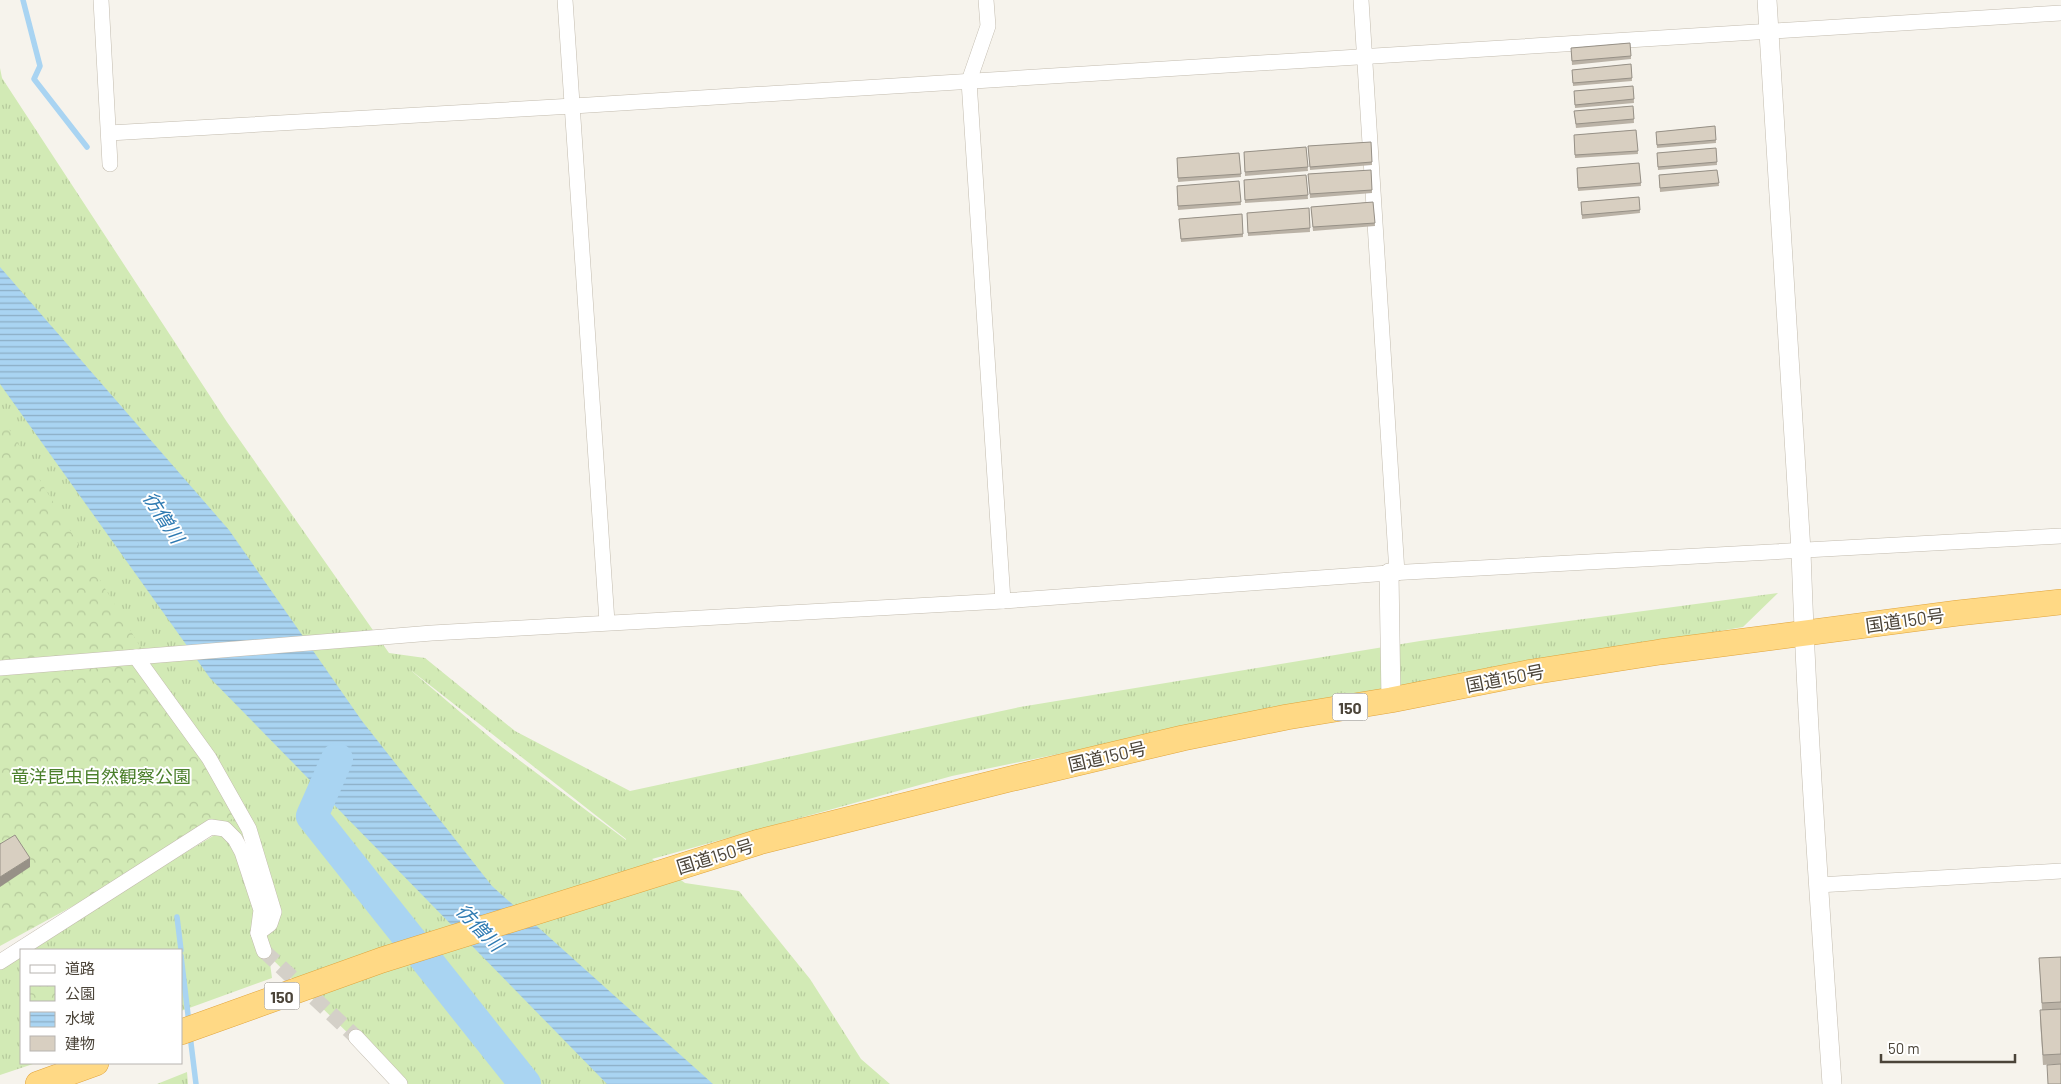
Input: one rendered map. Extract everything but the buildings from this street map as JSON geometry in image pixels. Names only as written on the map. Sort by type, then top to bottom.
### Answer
[{"type":"highway","name":"国道150号","points":[[182,1032],[382,960],[759,842],[1020,776],[1249,725],[1542,671],[1660,652],[2061,602]]},
{"type":"highway","points":[[38,1084],[93,1064]]},
{"type":"street","points":[[101,0],[110,164]]},
{"type":"street","points":[[566,0],[607,622]]},
{"type":"street","points":[[986,0],[988,26],[969,81],[1003,601]]},
{"type":"street","points":[[1361,0],[1393,573],[1391,700]]},
{"type":"street","points":[[1767,0],[1801,551],[1818,886],[1832,1084]]},
{"type":"street","points":[[109,133],[573,106],[2061,13]]},
{"type":"street","points":[[0,668],[388,636],[607,622],[1003,601],[1393,573],[2061,536]]},
{"type":"street","points":[[136,657],[209,758],[249,830],[274,912],[270,924],[258,933]]},
{"type":"street","points":[[20,949],[211,827],[225,828],[235,839],[242,852],[261,910],[258,933],[264,951]]},
{"type":"street","points":[[1818,886],[2061,871]]},
{"type":"street","points":[[0,962],[20,949]]},
{"type":"street","points":[[356,1037],[400,1084]]},
{"type":"green space","points":[[0,68],[2,78],[227,422],[389,653],[425,658],[515,731],[630,791],[1020,707],[1420,641],[1778,593],[1743,627],[1291,706],[952,776],[652,859],[685,883],[739,891],[810,979],[861,1059],[890,1084],[400,1084],[269,956],[272,978],[182,1011],[182,949],[25,949],[223,830],[0,815]],"holes":[[[408,668],[626,839],[499,745]]]},
{"type":"green space","name":"竜洋昆虫自然観察公園","points":[[0,414],[241,814],[0,946]]},
{"type":"green space","points":[[20,952],[20,1064],[33,1064],[0,1075],[0,964]]},
{"type":"green space","points":[[187,1072],[188,1084],[157,1084]]},
{"type":"water","points":[[0,267],[229,530],[362,721],[492,886],[713,1084],[607,1084],[210,678],[0,384]]},
{"type":"waterway","points":[[23,0],[40,66],[34,79],[87,147]]},
{"type":"waterway","name":"彷僧川","points":[[337,759],[312,816],[525,1084]]},
{"type":"waterway","points":[[177,917],[181,949]]},
{"type":"waterway","points":[[182,964],[189,1023]]},
{"type":"waterway","points":[[190,1035],[196,1084]]},
{"type":"tunnel","points":[[264,951],[356,1037]]}]
